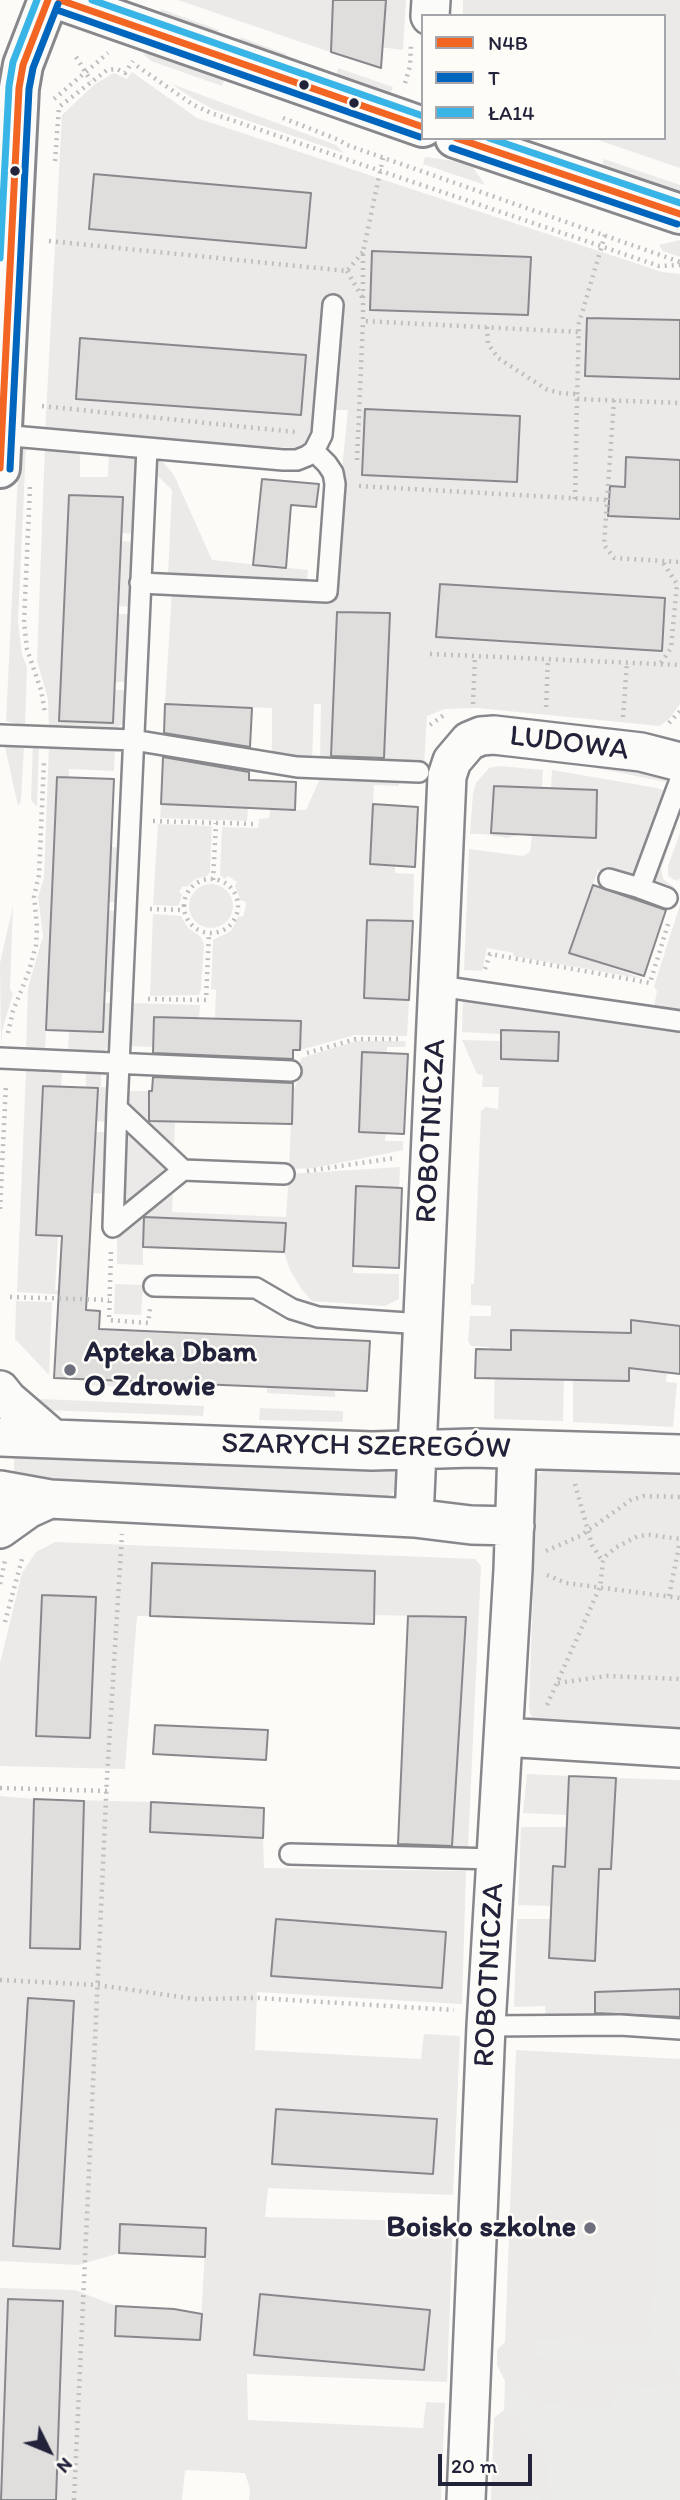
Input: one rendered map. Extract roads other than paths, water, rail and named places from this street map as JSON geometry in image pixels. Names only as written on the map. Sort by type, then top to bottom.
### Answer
[{"type":"street","points":[[11,447],[19,88],[23,65],[48,0]]},
{"type":"street","points":[[60,0],[421,126]]},
{"type":"street","points":[[461,140],[680,214]]},
{"type":"street","name":"LUDOWA","points":[[461,748],[481,736],[494,735],[641,752],[680,762]]},
{"type":"street","name":"ROBOTNICZA","points":[[414,1518],[447,776],[452,761],[461,748]]},
{"type":"street","points":[[0,1390],[52,1437]]},
{"type":"street","name":"SZARYCH SZEREGÓW","points":[[0,1437],[372,1451],[473,1448],[680,1454]]},
{"type":"street","name":"ROBOTNICZA","points":[[466,2500],[471,2018],[497,1859],[504,1737],[523,1551],[517,1450]]},
{"type":"street","points":[[0,1490],[50,1499],[414,1518],[471,1525],[523,1551]]},
{"type":"street","points":[[12,1540],[29,1509],[50,1499]]},
{"type":"street","points":[[504,1737],[680,1748]]},
{"type":"lane","points":[[140,583],[327,592],[335,484],[318,443],[333,305]]},
{"type":"lane","points":[[11,447],[147,448],[297,460],[318,443]]},
{"type":"lane","points":[[147,448],[112,1235],[183,1170]]},
{"type":"lane","points":[[0,735],[133,740],[297,767],[419,772]]},
{"type":"lane","points":[[640,888],[680,780]]},
{"type":"lane","points":[[609,879],[640,888],[669,905]]},
{"type":"lane","points":[[439,986],[680,1021]]},
{"type":"lane","points":[[3,1058],[291,1071]]},
{"type":"lane","points":[[117,1108],[183,1170],[293,1173]]},
{"type":"lane","points":[[154,1286],[256,1288],[292,1308],[318,1317],[424,1324]]},
{"type":"lane","points":[[290,1854],[497,1859]]},
{"type":"lane","points":[[471,2018],[680,2029]]},
{"type":"place","name":"Apteka Dbam O Zdrowie","points":[[70,1370]]},
{"type":"place","name":"Boisko szkolne","points":[[590,2228]]}]
